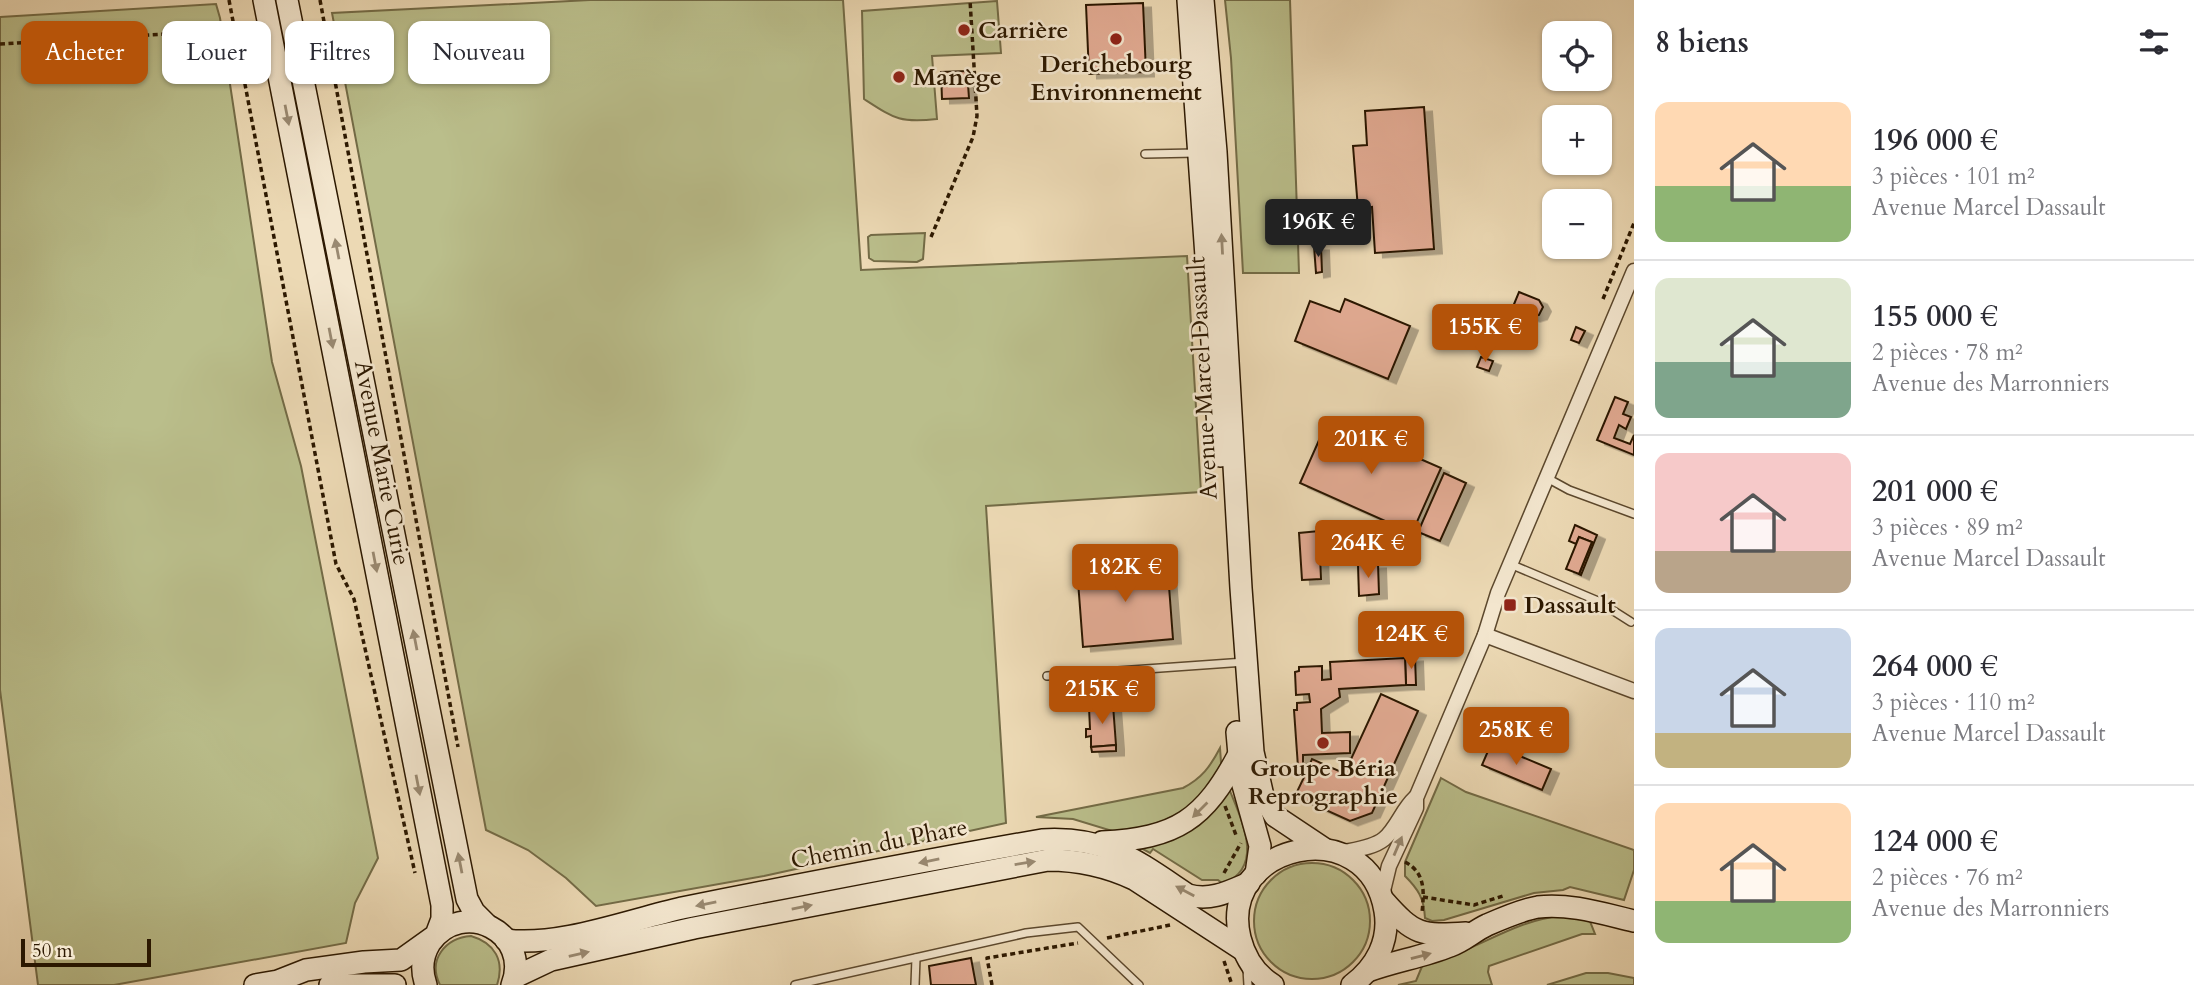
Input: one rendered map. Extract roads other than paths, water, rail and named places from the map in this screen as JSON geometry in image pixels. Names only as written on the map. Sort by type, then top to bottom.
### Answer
[{"type":"main road","name":"Avenue Marie Curie","points":[[264,0],[442,905],[442,919],[422,965],[426,985]]},
{"type":"main road","name":"Avenue Marie Curie","points":[[287,0],[467,899],[486,925],[506,940]]},
{"type":"main road","name":"Avenue Marcel Dassault","points":[[1188,0],[1208,153]]},
{"type":"main road","name":"Avenue Marcel Dassault","points":[[1203,0],[1208,153],[1239,662],[1239,754],[1246,800],[1260,846],[1252,879],[1241,899],[1238,916],[1239,934],[1245,954]]},
{"type":"main road","name":"Avenue Marcel Dassault","points":[[1239,662],[1263,796],[1275,816],[1365,870],[1383,898],[1406,925],[1417,932],[1428,935],[1471,933]]},
{"type":"main road","points":[[1093,842],[1143,839],[1163,833],[1191,819],[1216,793],[1239,754]]},
{"type":"main road","name":"Chemin du Phare","points":[[506,940],[548,940],[681,909],[1029,842],[1068,838],[1093,842],[1121,852],[1188,895],[1200,898],[1220,896],[1252,879],[1275,858],[1298,849],[1332,851]]},
{"type":"main road","name":"Chemin du Phare","points":[[514,981],[551,960],[694,928],[1048,860],[1082,862],[1134,879],[1245,954],[1255,970],[1272,985]]},
{"type":"main road","points":[[1360,980],[1379,956],[1385,938],[1387,919],[1383,898]]},
{"type":"main road","points":[[1360,980],[1399,960],[1417,959],[1437,952],[1458,943],[1471,933],[1538,907],[1577,909],[1634,921]]},
{"type":"main road","points":[[255,985],[278,981],[306,970],[401,960],[445,928],[465,922],[486,925]]},
{"type":"main road","points":[[506,940],[516,961],[514,981]]},
{"type":"main road","points":[[278,981],[302,985]]},
{"type":"main road","points":[[330,985],[395,985]]},
{"type":"street","points":[[1332,851],[1370,846],[1384,839],[1416,797],[1485,635],[1510,564],[1634,271]]},
{"type":"street","points":[[1485,635],[1634,691]]},
{"type":"street","points":[[1383,898],[1389,866],[1416,808],[1416,797]]},
{"type":"lane","points":[[1145,154],[1208,153]]},
{"type":"lane","points":[[1547,478],[1569,490],[1634,514]]},
{"type":"lane","points":[[1510,564],[1598,601],[1631,622]]},
{"type":"lane","points":[[1047,676],[1239,662]]},
{"type":"lane","points":[[795,985],[1026,933],[1078,927],[1139,985]]},
{"type":"lane","points":[[1245,954],[1248,985]]},
{"type":"lane","points":[[915,985],[916,958]]},
{"type":"place","name":"Carrière","points":[[964,30]]},
{"type":"place","name":"Derichebourg Environnement","points":[[1116,39]]},
{"type":"place","name":"Manège","points":[[899,77]]},
{"type":"place","name":"Dassault","points":[[1510,605]]},
{"type":"place","name":"Groupe Béria Reprographie","points":[[1323,743]]}]
